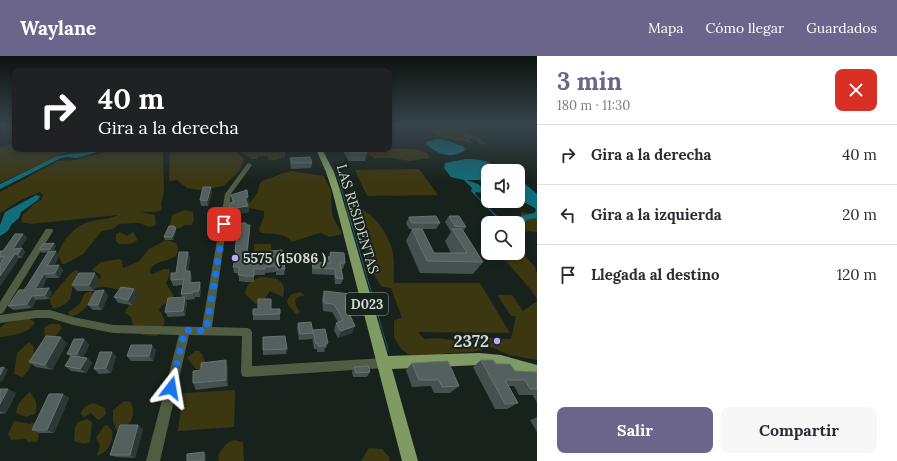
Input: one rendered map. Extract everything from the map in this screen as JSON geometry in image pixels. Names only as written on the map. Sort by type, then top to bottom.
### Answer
[{"type":"main road","name":"LAS RESIDENTAS","points":[[320,152],[330,172],[336,190],[410,461]]},
{"type":"main road","points":[[384,363],[479,359],[501,361],[537,372]]},
{"type":"street","points":[[206,331],[228,194],[249,165]]},
{"type":"street","points":[[0,310],[49,231]]},
{"type":"street","points":[[0,319],[36,314],[50,314],[73,322],[113,329],[247,332],[246,372],[384,363]]},
{"type":"street","points":[[154,461],[185,330]]},
{"type":"shaded area","points":[[12,144],[12,152],[66,152],[0,183],[0,147]]},
{"type":"shaded area","points":[[392,149],[409,149],[419,150],[428,154],[429,158],[410,161],[392,158],[374,158],[368,152],[392,152]]},
{"type":"shaded area","points":[[106,152],[163,152],[164,192],[161,204],[162,210],[154,212],[141,212],[155,215],[156,225],[150,227],[139,223],[119,224],[113,229],[102,231],[83,254],[65,264],[62,264],[58,254],[67,237],[71,233],[81,225],[118,215],[31,224],[21,222],[23,215],[34,204],[41,200],[43,195],[40,192],[21,200],[0,213],[0,192],[58,161],[75,160]]},
{"type":"shaded area","points":[[170,152],[237,152],[244,159],[239,171],[224,186],[201,190],[187,188],[177,180],[169,181]]},
{"type":"shaded area","points":[[242,152],[285,152],[285,157],[276,160],[269,160],[267,156],[251,159]]},
{"type":"shaded area","points":[[419,169],[438,195],[367,196],[355,170]]},
{"type":"shaded area","points":[[291,171],[324,176],[331,191],[332,215],[342,234],[329,237],[321,233],[292,242],[282,235],[261,233],[259,229],[264,217],[264,211],[246,207],[257,193],[261,182]]},
{"type":"shaded area","points":[[350,205],[373,217],[388,238],[394,261],[394,283],[480,283],[510,333],[418,332],[424,339],[438,338],[461,341],[473,337],[511,339],[516,316],[511,316],[497,295],[512,295],[523,311],[537,301],[537,360],[509,355],[491,347],[473,352],[448,353],[421,359],[408,354],[401,349],[394,337],[394,321],[402,318],[391,288],[382,287],[367,265],[365,241],[347,222],[346,209]]},
{"type":"shaded area","points":[[185,210],[193,212],[194,219],[192,225],[172,228],[170,225],[172,215]]},
{"type":"shaded area","points":[[521,212],[537,215],[537,232],[525,231],[525,216],[521,216]]},
{"type":"shaded area","points":[[120,232],[127,236],[133,232],[138,240],[130,244],[119,244],[116,241],[116,234]]},
{"type":"shaded area","points":[[166,240],[176,243],[178,250],[176,255],[155,264],[151,268],[150,273],[153,274],[163,269],[169,269],[170,274],[166,283],[174,296],[159,310],[164,317],[164,323],[156,336],[142,335],[133,326],[131,317],[125,313],[135,290],[123,292],[117,289],[105,287],[92,288],[101,277],[100,274],[92,270],[101,262],[120,259],[122,261],[123,268],[138,262],[149,249]]},
{"type":"shaded area","points":[[254,244],[271,244],[272,264],[254,264]]},
{"type":"shaded area","points":[[525,256],[535,267],[537,273],[537,299],[524,281],[504,260],[525,260]]},
{"type":"shaded area","points":[[76,270],[78,271],[78,275],[72,288],[70,299],[62,306],[53,308],[50,298],[71,273]]},
{"type":"shaded area","points":[[261,277],[279,280],[284,286],[283,297],[270,291],[263,301],[256,304],[245,294],[250,283]]},
{"type":"shaded area","points":[[91,291],[94,294],[88,305],[78,314],[70,317],[68,312],[78,305],[84,294]]},
{"type":"shaded area","points":[[300,292],[305,295],[298,297],[295,300],[296,306],[300,312],[297,315],[288,305],[287,300],[292,294]]},
{"type":"shaded area","points":[[28,318],[35,322],[29,329],[15,335],[0,337],[0,328],[6,323]]},
{"type":"shaded area","points":[[50,324],[59,324],[62,328],[54,338],[45,340],[44,328]]},
{"type":"shaded area","points":[[29,342],[34,347],[32,360],[30,368],[22,377],[14,374],[17,353]]},
{"type":"shaded area","points":[[195,351],[199,351],[202,354],[207,367],[203,370],[196,369],[187,358]]},
{"type":"shaded area","points":[[235,390],[234,427],[178,431],[183,393]]},
{"type":"shaded area","points":[[30,392],[36,402],[36,411],[35,414],[26,417],[16,413],[19,404]]},
{"type":"shaded area","points":[[124,401],[131,402],[133,412],[129,424],[118,433],[113,422],[113,410]]},
{"type":"shaded area","points":[[94,403],[105,408],[106,414],[98,420],[91,413],[84,417],[81,414],[84,408]]},
{"type":"shaded area","points":[[87,419],[92,422],[90,442],[84,444],[74,441],[75,428],[78,422]]},
{"type":"shaded area","points":[[14,421],[30,424],[36,422],[40,426],[38,440],[36,442],[28,442],[26,439],[11,440],[8,434]]},
{"type":"shaded area","points":[[107,425],[112,430],[111,442],[104,452],[97,456],[100,446],[96,438],[104,426]]},
{"type":"shaded area","points":[[234,440],[243,442],[244,461],[219,461],[218,455],[226,444]]},
{"type":"shaded area","points":[[369,448],[382,449],[389,457],[390,461],[361,461]]},
{"type":"water","points":[[426,144],[457,144],[464,147],[465,150],[455,155],[450,155],[435,151]]},
{"type":"water","points":[[97,152],[77,158],[61,158],[0,189],[0,184],[55,157],[66,154]]},
{"type":"water","points":[[466,159],[486,161],[492,164],[481,164],[481,181],[466,180],[481,186],[481,193],[476,192],[475,194],[481,201],[471,191],[472,188],[464,180],[451,177],[444,168],[445,163]]},
{"type":"water","points":[[337,172],[389,352],[388,351]]},
{"type":"water","points":[[525,184],[537,194],[537,219],[525,220],[525,216],[522,216],[534,213],[536,211],[535,208],[525,203]]},
{"type":"water","points":[[36,195],[40,196],[38,200],[21,212],[19,218],[11,225],[8,231],[0,236],[0,225],[5,212]]},
{"type":"water","points":[[487,208],[497,216],[495,216]]},
{"type":"building","points":[[350,152],[367,153],[351,153]]},
{"type":"building","points":[[310,157],[312,163],[292,163],[290,158]]},
{"type":"building","points":[[203,187],[211,187],[207,201],[200,200]]},
{"type":"building","points":[[247,190],[248,197],[245,198],[248,206],[229,209],[230,203],[234,202],[231,195]]},
{"type":"building","points":[[436,216],[440,223],[412,223],[409,217]]},
{"type":"building","points":[[449,216],[459,216],[466,227],[455,226]]},
{"type":"building","points":[[238,223],[246,223],[246,225],[250,225],[246,260],[273,261],[271,251],[282,250],[285,269],[276,269],[276,266],[265,267],[265,269],[254,269],[254,276],[238,275],[240,267],[233,267],[237,252],[235,252]]},
{"type":"building","points":[[169,226],[174,226],[176,228],[172,237],[164,237]]},
{"type":"building","points":[[412,229],[422,229],[434,253],[467,253],[452,229],[462,229],[483,262],[427,261]]},
{"type":"building","points":[[15,234],[23,234],[13,249],[22,248],[18,254],[15,254],[0,276],[0,263],[5,257],[0,257],[0,251],[3,251]]},
{"type":"building","points":[[54,243],[50,249],[39,250],[43,244]]},
{"type":"building","points":[[56,251],[47,266],[59,265],[55,273],[44,274],[35,289],[49,288],[45,295],[32,296],[27,304],[8,306],[19,290],[24,290],[27,286],[48,252]]},
{"type":"building","points":[[179,252],[188,252],[185,271],[190,271],[190,283],[200,282],[199,291],[181,294],[184,279],[171,280],[171,273],[176,273]]},
{"type":"building","points":[[331,252],[344,253],[345,263],[340,263],[343,279],[336,278],[335,269],[313,268],[312,262],[331,263],[328,257],[331,256]]},
{"type":"building","points":[[79,273],[95,273],[89,285],[72,285]]},
{"type":"building","points":[[121,287],[134,289],[128,300],[114,297]]},
{"type":"building","points":[[104,290],[98,305],[88,305],[95,291]]},
{"type":"building","points":[[324,291],[351,294],[353,306],[345,305],[355,326],[341,331],[336,323],[343,320],[334,304],[324,303]]},
{"type":"building","points":[[185,297],[183,311],[165,312],[168,298]]},
{"type":"building","points":[[258,299],[271,299],[271,309],[280,309],[280,314],[253,315],[253,309],[258,309]]},
{"type":"building","points":[[311,322],[313,333],[300,334],[298,323]]},
{"type":"building","points":[[325,329],[328,343],[325,343],[325,346],[318,346],[318,343],[316,344],[313,330]]},
{"type":"building","points":[[46,336],[61,337],[45,365],[29,362]]},
{"type":"building","points":[[285,336],[287,349],[263,350],[263,337]]},
{"type":"building","points":[[74,339],[84,339],[77,354],[67,354]]},
{"type":"building","points":[[131,345],[152,345],[149,356],[127,356]]},
{"type":"building","points":[[100,352],[112,352],[106,368],[94,369]]},
{"type":"building","points":[[71,356],[87,358],[80,369],[65,366]]},
{"type":"building","points":[[226,360],[226,380],[193,383],[193,371],[201,370],[201,363]]},
{"type":"building","points":[[481,360],[493,360],[496,364],[510,364],[515,371],[537,372],[537,389],[530,389],[525,380],[505,380],[518,403],[505,404]]},
{"type":"building","points":[[448,361],[459,386],[442,387],[439,380],[419,380],[412,363]]},
{"type":"building","points":[[368,366],[370,372],[356,373],[354,367]]},
{"type":"building","points":[[4,367],[0,375],[0,368]]},
{"type":"building","points":[[0,389],[8,389],[0,404]]},
{"type":"building","points":[[49,394],[63,394],[47,430],[32,430]]},
{"type":"building","points":[[120,425],[138,425],[130,455],[110,455]]},
{"type":"building","points":[[204,452],[204,461],[187,461],[187,454]]},
{"type":"place","name":"5575 (15086 )","points":[[235,258]]},
{"type":"place","name":"2372","points":[[497,341]]},
{"type":"route","points":[[171,388],[185,330],[206,331],[224,224]]}]
